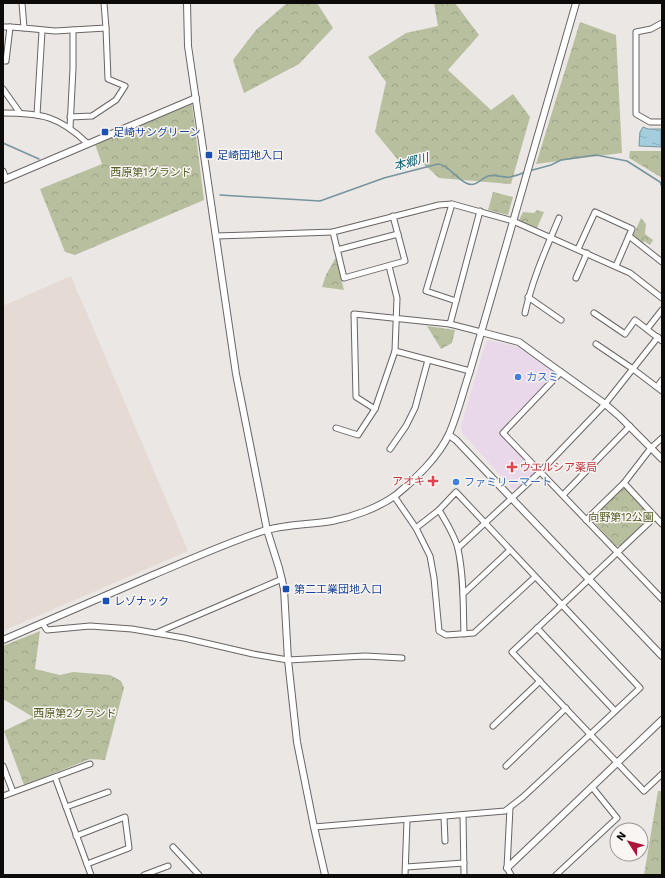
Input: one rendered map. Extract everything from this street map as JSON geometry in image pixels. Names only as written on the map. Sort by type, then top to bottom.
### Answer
[{"type":"street","points":[[22,3],[24,28]]},
{"type":"street","points":[[70,117],[92,116],[116,100],[125,86],[108,79],[104,3]]},
{"type":"street","points":[[187,3],[188,46],[236,374],[267,530],[284,589],[288,660],[297,742],[325,875]]},
{"type":"street","points":[[3,640],[195,558],[267,530],[333,521],[375,507],[394,496],[412,482],[422,471],[449,435],[470,370],[576,3]]},
{"type":"street","points":[[662,23],[651,29],[636,32],[636,114],[650,122],[662,122]]},
{"type":"street","points":[[3,27],[42,31],[106,28]]},
{"type":"street","points":[[3,61],[6,61],[10,27]]},
{"type":"street","points":[[70,128],[73,30]]},
{"type":"street","points":[[37,115],[42,31]]},
{"type":"street","points":[[3,89],[20,113]]},
{"type":"street","points":[[3,171],[5,179],[196,98]]},
{"type":"street","points":[[3,113],[20,113],[51,118],[70,128],[87,143]]},
{"type":"street","points":[[216,236],[333,232],[439,205],[452,204],[513,221],[587,253],[630,273],[662,298]]},
{"type":"street","points":[[452,204],[426,290],[456,300]]},
{"type":"street","points":[[450,324],[480,211]]},
{"type":"street","points":[[578,249],[595,212],[632,229],[616,266]]},
{"type":"street","points":[[333,232],[344,278],[405,261],[393,216]]},
{"type":"street","points":[[525,313],[528,297],[559,218]]},
{"type":"street","points":[[337,250],[398,234]]},
{"type":"street","points":[[629,236],[662,262]]},
{"type":"street","points":[[576,278],[587,253]]},
{"type":"street","points":[[336,428],[358,435],[375,409],[395,351],[397,298],[389,266]]},
{"type":"street","points":[[528,297],[561,320]]},
{"type":"street","points":[[647,329],[662,310]]},
{"type":"street","points":[[458,548],[540,472],[605,404],[633,369],[660,339],[635,320],[625,334],[594,312]]},
{"type":"street","points":[[375,409],[356,396],[354,314],[450,324],[519,342],[605,404],[630,426],[662,459]]},
{"type":"street","points":[[596,344],[662,391]]},
{"type":"street","points":[[395,351],[470,370]]},
{"type":"street","points":[[390,449],[406,426],[415,408],[428,360]]},
{"type":"street","points":[[561,372],[503,433],[617,553],[661,596]]},
{"type":"street","points":[[657,387],[662,380]]},
{"type":"street","points":[[562,495],[630,426]]},
{"type":"street","points":[[449,435],[456,440],[512,498],[662,656]]},
{"type":"street","points":[[586,520],[624,484],[651,448],[662,438]]},
{"type":"street","points":[[624,484],[662,524]]},
{"type":"street","points":[[314,827],[505,811],[640,688],[456,492],[439,510],[416,528]]},
{"type":"street","points":[[394,496],[416,528],[430,556],[434,578],[439,631],[446,635],[474,633],[535,577]]},
{"type":"street","points":[[439,510],[447,523],[458,548],[463,594],[464,634]]},
{"type":"street","points":[[654,517],[512,652],[644,791],[662,774]]},
{"type":"street","points":[[463,594],[510,550]]},
{"type":"street","points":[[156,633],[282,579]]},
{"type":"street","points":[[42,623],[47,630],[90,626],[132,629],[188,638],[253,654],[288,660],[365,656],[402,658]]},
{"type":"street","points":[[537,628],[615,711]]},
{"type":"street","points":[[493,726],[540,681]]},
{"type":"street","points":[[506,766],[566,708]]},
{"type":"street","points":[[507,868],[662,720]]},
{"type":"street","points":[[3,796],[90,764]]},
{"type":"street","points":[[3,766],[13,792]]},
{"type":"street","points":[[55,777],[91,875]]},
{"type":"street","points":[[556,875],[617,818],[592,787]]},
{"type":"street","points":[[66,807],[108,792]]},
{"type":"street","points":[[510,808],[507,868],[511,875]]},
{"type":"street","points":[[463,815],[464,875]]},
{"type":"street","points":[[76,836],[126,817],[129,848],[87,864]]},
{"type":"street","points":[[444,817],[445,842]]},
{"type":"street","points":[[405,875],[407,820]]},
{"type":"street","points":[[174,847],[199,875]]},
{"type":"street","points":[[406,867],[464,863]]},
{"type":"street","points":[[144,875],[168,866]]},
{"type":"shaded area","points":[[71,276],[188,551],[3,631],[3,306]]},
{"type":"shaded area","points":[[489,340],[518,347],[553,372],[554,376],[499,432],[534,469],[534,473],[518,489],[513,489],[463,434],[461,426],[483,352],[487,341]]},
{"type":"green space","points":[[287,3],[317,3],[333,28],[299,64],[244,93],[233,60],[256,30]]},
{"type":"green space","points":[[434,3],[455,3],[479,35],[448,70],[491,110],[513,94],[530,117],[511,184],[439,178],[416,157],[398,160],[375,132],[386,82],[368,57],[406,33],[438,26]]},
{"type":"green space","points":[[580,22],[616,35],[622,153],[536,164]]},
{"type":"green space","name":"西原第1グランド","points":[[192,104],[204,200],[75,255],[65,252],[40,189],[102,164],[95,144]]},
{"type":"green space","points":[[630,151],[662,151],[662,178],[629,158]]},
{"type":"green space","points":[[493,192],[513,197],[508,215],[488,210]]},
{"type":"green space","points":[[537,210],[544,212],[537,228],[519,220],[523,212],[534,213]]},
{"type":"green space","points":[[641,218],[646,224],[645,234],[653,240],[650,245],[644,241],[643,244],[633,236]]},
{"type":"green space","points":[[336,257],[344,290],[322,287],[326,275]]},
{"type":"green space","points":[[427,326],[455,330],[452,343],[441,349]]},
{"type":"green space","name":"向野第12公園","points":[[622,488],[627,488],[650,514],[649,518],[620,546],[616,546],[592,520],[592,516]]},
{"type":"green space","name":"西原第2グランド","points":[[40,631],[35,669],[60,675],[73,672],[110,675],[121,681],[124,688],[105,760],[90,759],[24,785],[4,731],[33,717],[3,699],[3,646]]},
{"type":"green space","points":[[658,791],[662,791],[662,875],[644,875],[646,862],[649,862],[649,845]]},
{"type":"water","points":[[643,127],[648,129],[661,129],[661,147],[639,146],[640,132]]},
{"type":"waterway","name":"本郷川","points":[[3,143],[39,159]]},
{"type":"waterway","name":"本郷川","points":[[529,171],[551,165],[561,160],[596,155],[627,161],[660,182],[662,187]]},
{"type":"waterway","name":"本郷川","points":[[220,195],[320,201],[384,178],[438,164],[445,166],[469,184],[475,184],[488,176],[493,175],[510,177],[525,172]]},
{"type":"place","name":"足崎サングリーン","points":[[105,132]]},
{"type":"place","name":"足崎団地入口","points":[[209,155]]},
{"type":"place","name":"カスミ","points":[[518,377]]},
{"type":"place","name":"ウエルシア薬局","points":[[512,467]]},
{"type":"place","name":"アオキ","points":[[433,481]]},
{"type":"place","name":"ファミリーマート","points":[[456,482]]},
{"type":"place","name":"第二工業団地入口","points":[[286,589]]},
{"type":"place","name":"レゾナック","points":[[106,601]]}]
